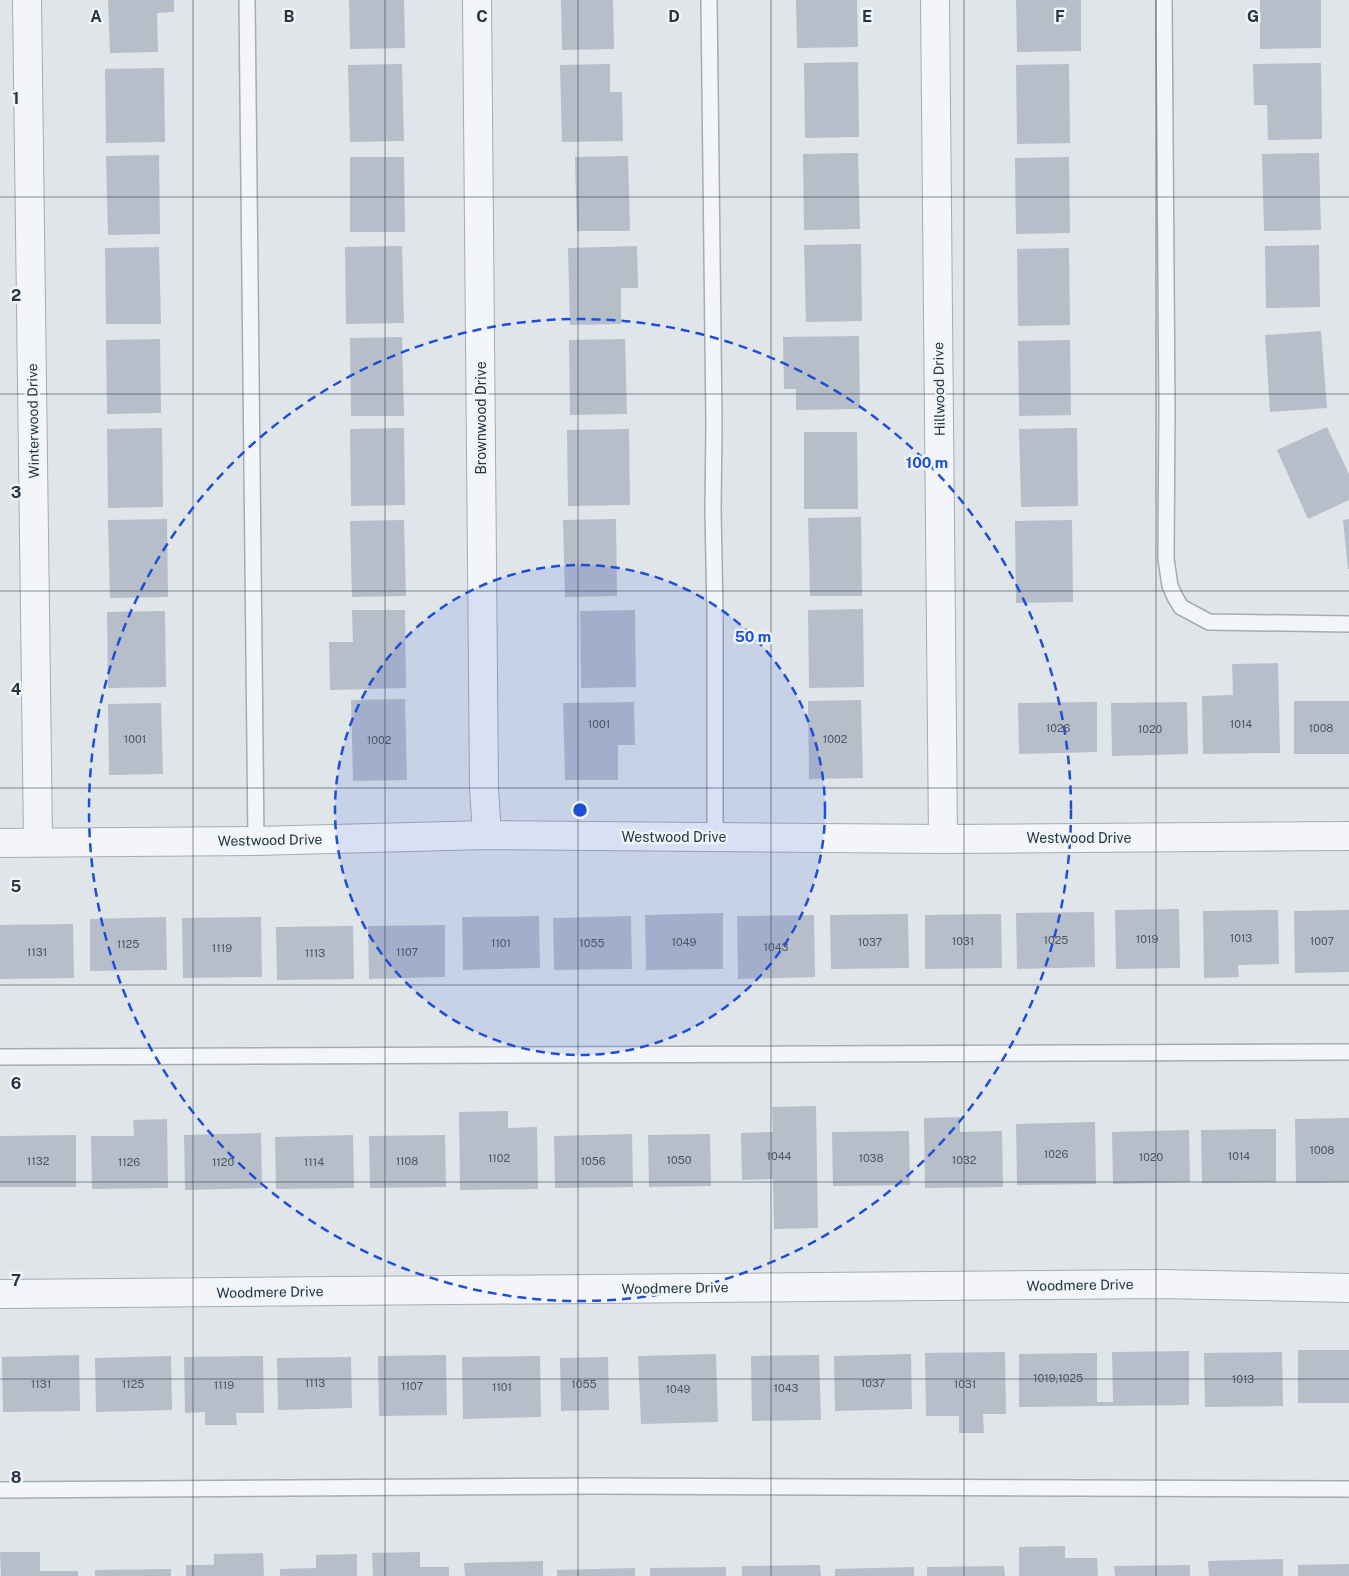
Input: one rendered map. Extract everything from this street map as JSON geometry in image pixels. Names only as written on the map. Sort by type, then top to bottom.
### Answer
[{"type":"street","name":"Winterwood Drive","points":[[27,0],[38,842]]},
{"type":"street","name":"Brownwood Drive","points":[[477,0],[484,768],[487,835]]},
{"type":"street","name":"Hillwood Drive","points":[[935,0],[943,838]]},
{"type":"street","name":"Westwood Drive","points":[[0,843],[256,841],[487,835],[943,838],[1349,836]]},
{"type":"street","name":"Woodmere Drive","points":[[0,1294],[1162,1284],[1349,1288]]},
{"type":"lane","points":[[247,0],[256,841]]},
{"type":"lane","points":[[709,0],[714,424],[715,837]]},
{"type":"lane","points":[[1164,0],[1167,409],[1166,559],[1170,586],[1182,607],[1209,622],[1349,624]]},
{"type":"lane","points":[[0,1057],[1349,1052]]},
{"type":"lane","points":[[0,1490],[588,1486],[1349,1489]]},
{"type":"building","points":[[108,0],[174,0],[174,12],[157,13],[158,52],[110,53]]},
{"type":"building","points":[[349,0],[404,0],[405,48],[350,49]]},
{"type":"building","points":[[561,0],[613,0],[614,49],[562,50]]},
{"type":"building","points":[[796,0],[857,0],[858,47],[797,48]]},
{"type":"building","points":[[1016,0],[1081,0],[1081,51],[1017,52]]},
{"type":"building","points":[[1260,0],[1321,0],[1321,48],[1260,49]]},
{"type":"building","points":[[858,62],[859,137],[805,138],[804,63]]},
{"type":"building","points":[[1321,63],[1322,139],[1268,140],[1267,105],[1254,105],[1253,64]]},
{"type":"building","points":[[402,64],[404,141],[350,142],[348,65]]},
{"type":"building","points":[[610,64],[610,92],[622,92],[623,141],[562,142],[560,65]]},
{"type":"building","points":[[1069,64],[1070,143],[1017,144],[1016,65]]},
{"type":"building","points":[[164,68],[165,142],[106,143],[105,69]]},
{"type":"building","points":[[858,153],[860,229],[804,230],[803,154]]},
{"type":"building","points":[[1319,153],[1321,230],[1264,231],[1262,154]]},
{"type":"building","points":[[159,155],[160,234],[108,235],[106,156]]},
{"type":"building","points":[[628,156],[630,231],[577,231],[575,157]]},
{"type":"building","points":[[350,157],[404,157],[405,232],[350,232]]},
{"type":"building","points":[[1069,157],[1070,233],[1016,234],[1015,158]]},
{"type":"building","points":[[861,244],[862,321],[806,322],[804,245]]},
{"type":"building","points":[[1319,245],[1320,307],[1266,308],[1265,246]]},
{"type":"building","points":[[402,246],[404,323],[346,324],[345,247]]},
{"type":"building","points":[[637,246],[638,288],[621,288],[621,324],[570,325],[568,248]]},
{"type":"building","points":[[159,247],[161,324],[106,324],[105,248]]},
{"type":"building","points":[[1069,248],[1070,325],[1018,326],[1017,249]]},
{"type":"building","points":[[1321,331],[1327,408],[1270,412],[1265,335]]},
{"type":"building","points":[[859,336],[860,409],[796,410],[796,389],[784,389],[783,337]]},
{"type":"building","points":[[402,337],[404,416],[351,416],[350,338]]},
{"type":"building","points":[[160,339],[161,413],[107,414],[106,340]]},
{"type":"building","points":[[625,339],[627,414],[570,415],[569,340]]},
{"type":"building","points":[[1070,340],[1071,415],[1019,416],[1018,341]]},
{"type":"building","points":[[1327,427],[1349,474],[1349,500],[1308,519],[1277,450]]},
{"type":"building","points":[[162,428],[163,507],[108,508],[107,429]]},
{"type":"building","points":[[404,428],[405,505],[351,506],[350,429]]},
{"type":"building","points":[[1077,428],[1078,506],[1021,507],[1019,429]]},
{"type":"building","points":[[629,429],[630,505],[568,506],[567,430]]},
{"type":"building","points":[[804,432],[857,432],[858,509],[804,509]]},
{"type":"building","points":[[861,517],[862,596],[810,596],[808,518]]},
{"type":"building","points":[[167,519],[168,597],[110,598],[108,520]]},
{"type":"building","points":[[616,519],[617,596],[565,597],[563,520]]},
{"type":"building","points":[[1349,519],[1349,569],[1348,569],[1343,520]]},
{"type":"building","points":[[404,520],[406,596],[352,597],[350,521]]},
{"type":"building","points":[[1072,520],[1073,602],[1016,603],[1015,521]]},
{"type":"building","points":[[863,609],[864,687],[809,688],[808,610]]},
{"type":"building","points":[[352,610],[405,610],[406,688],[330,690],[329,642],[353,642]]},
{"type":"building","points":[[635,610],[636,687],[581,688],[580,611]]},
{"type":"building","points":[[165,611],[166,687],[108,688],[107,612]]},
{"type":"building","points":[[1278,663],[1280,753],[1203,754],[1202,696],[1233,695],[1232,664]]},
{"type":"building","points":[[405,699],[407,780],[353,781],[351,700]]},
{"type":"building","points":[[861,700],[863,778],[809,779],[808,701]]},
{"type":"building","points":[[1294,701],[1349,701],[1349,754],[1294,754]]},
{"type":"building","points":[[634,702],[635,745],[618,745],[618,780],[565,780],[563,703]]},
{"type":"building","points":[[1097,702],[1097,752],[1019,754],[1018,703]]},
{"type":"building","points":[[1187,702],[1188,754],[1112,756],[1111,703]]},
{"type":"building","points":[[161,703],[163,774],[109,775],[108,704]]},
{"type":"building","points":[[1179,909],[1180,968],[1116,969],[1115,910]]},
{"type":"building","points":[[1278,910],[1279,964],[1238,965],[1239,977],[1204,978],[1203,911]]},
{"type":"building","points":[[1349,910],[1349,972],[1295,973],[1294,911]]},
{"type":"building","points":[[1094,912],[1095,967],[1017,969],[1016,913]]},
{"type":"building","points":[[723,913],[723,969],[646,970],[645,915]]},
{"type":"building","points":[[908,914],[909,968],[831,969],[830,915]]},
{"type":"building","points":[[1001,914],[1002,968],[925,969],[925,915]]},
{"type":"building","points":[[814,915],[815,977],[738,979],[737,916]]},
{"type":"building","points":[[539,916],[540,968],[463,970],[462,917]]},
{"type":"building","points":[[631,916],[632,969],[554,970],[553,918]]},
{"type":"building","points":[[166,917],[167,970],[90,971],[90,919]]},
{"type":"building","points":[[261,917],[262,977],[183,978],[182,918]]},
{"type":"building","points":[[73,924],[74,978],[0,979],[0,925]]},
{"type":"building","points":[[445,925],[445,977],[369,979],[368,926]]},
{"type":"building","points":[[353,926],[354,979],[277,980],[276,927]]},
{"type":"building","points":[[816,1106],[818,1228],[774,1229],[773,1179],[742,1180],[741,1133],[773,1132],[772,1107]]},
{"type":"building","points":[[508,1111],[508,1128],[537,1127],[538,1189],[460,1190],[459,1112]]},
{"type":"building","points":[[960,1117],[960,1132],[1002,1131],[1003,1187],[925,1188],[924,1118]]},
{"type":"building","points":[[1349,1118],[1349,1182],[1296,1183],[1295,1119]]},
{"type":"building","points":[[167,1119],[168,1188],[92,1189],[91,1136],[134,1136],[133,1120]]},
{"type":"building","points":[[1095,1122],[1096,1184],[1017,1185],[1016,1124]]},
{"type":"building","points":[[1276,1129],[1276,1182],[1202,1183],[1201,1130]]},
{"type":"building","points":[[1189,1130],[1190,1182],[1113,1184],[1112,1132]]},
{"type":"building","points":[[909,1131],[910,1185],[833,1186],[832,1132]]},
{"type":"building","points":[[261,1133],[262,1188],[185,1190],[184,1135]]},
{"type":"building","points":[[632,1134],[633,1187],[555,1188],[554,1136]]},
{"type":"building","points":[[710,1134],[711,1186],[649,1187],[648,1135]]},
{"type":"building","points":[[76,1135],[76,1187],[0,1187],[0,1136]]},
{"type":"building","points":[[353,1135],[354,1188],[276,1189],[275,1137]]},
{"type":"building","points":[[445,1135],[446,1187],[370,1188],[369,1136]]},
{"type":"building","points":[[1298,1350],[1349,1350],[1349,1403],[1298,1403]]},
{"type":"building","points":[[1189,1351],[1189,1405],[1019,1407],[1019,1354],[1097,1353],[1097,1402],[1113,1402],[1112,1352]]},
{"type":"building","points":[[1005,1352],[1006,1414],[983,1414],[984,1433],[959,1433],[959,1416],[926,1416],[925,1353]]},
{"type":"building","points":[[1282,1352],[1283,1406],[1205,1407],[1204,1353]]},
{"type":"building","points":[[716,1354],[718,1422],[641,1424],[638,1356]]},
{"type":"building","points":[[911,1354],[912,1409],[835,1411],[834,1356]]},
{"type":"building","points":[[79,1355],[80,1411],[3,1412],[2,1357]]},
{"type":"building","points":[[446,1355],[447,1415],[379,1416],[378,1356]]},
{"type":"building","points":[[819,1355],[821,1420],[752,1421],[751,1356]]},
{"type":"building","points":[[171,1356],[172,1410],[96,1412],[95,1358]]},
{"type":"building","points":[[263,1356],[264,1413],[236,1413],[237,1425],[205,1425],[205,1412],[185,1413],[184,1357]]},
{"type":"building","points":[[540,1356],[541,1417],[463,1419],[462,1357]]},
{"type":"building","points":[[351,1357],[352,1408],[278,1410],[277,1358]]},
{"type":"building","points":[[608,1357],[609,1410],[561,1411],[560,1358]]},
{"type":"building","points":[[1065,1546],[1065,1558],[1097,1558],[1098,1576],[1019,1576],[1019,1547]]},
{"type":"building","points":[[0,1552],[40,1552],[40,1571],[78,1571],[78,1576],[1,1576]]},
{"type":"building","points":[[420,1552],[420,1567],[449,1567],[449,1576],[373,1576],[372,1553]]},
{"type":"building","points":[[263,1553],[264,1576],[186,1576],[186,1565],[214,1565],[214,1554]]},
{"type":"building","points":[[357,1554],[357,1576],[280,1576],[280,1569],[316,1568],[316,1555]]},
{"type":"building","points":[[1283,1559],[1283,1576],[1209,1576],[1208,1561]]},
{"type":"building","points":[[543,1561],[543,1576],[465,1576],[464,1563]]},
{"type":"building","points":[[1349,1564],[1349,1576],[1298,1576],[1298,1565]]},
{"type":"building","points":[[820,1565],[821,1576],[742,1576],[742,1566]]},
{"type":"building","points":[[1190,1565],[1190,1576],[1115,1576],[1114,1566]]},
{"type":"building","points":[[1004,1566],[1005,1576],[927,1576],[927,1567]]},
{"type":"building","points":[[726,1567],[726,1576],[650,1576],[650,1568]]},
{"type":"building","points":[[914,1567],[914,1576],[835,1576],[835,1569]]},
{"type":"building","points":[[635,1568],[635,1576],[557,1576],[557,1570]]},
{"type":"building","points":[[171,1569],[171,1576],[95,1576],[95,1570]]}]
